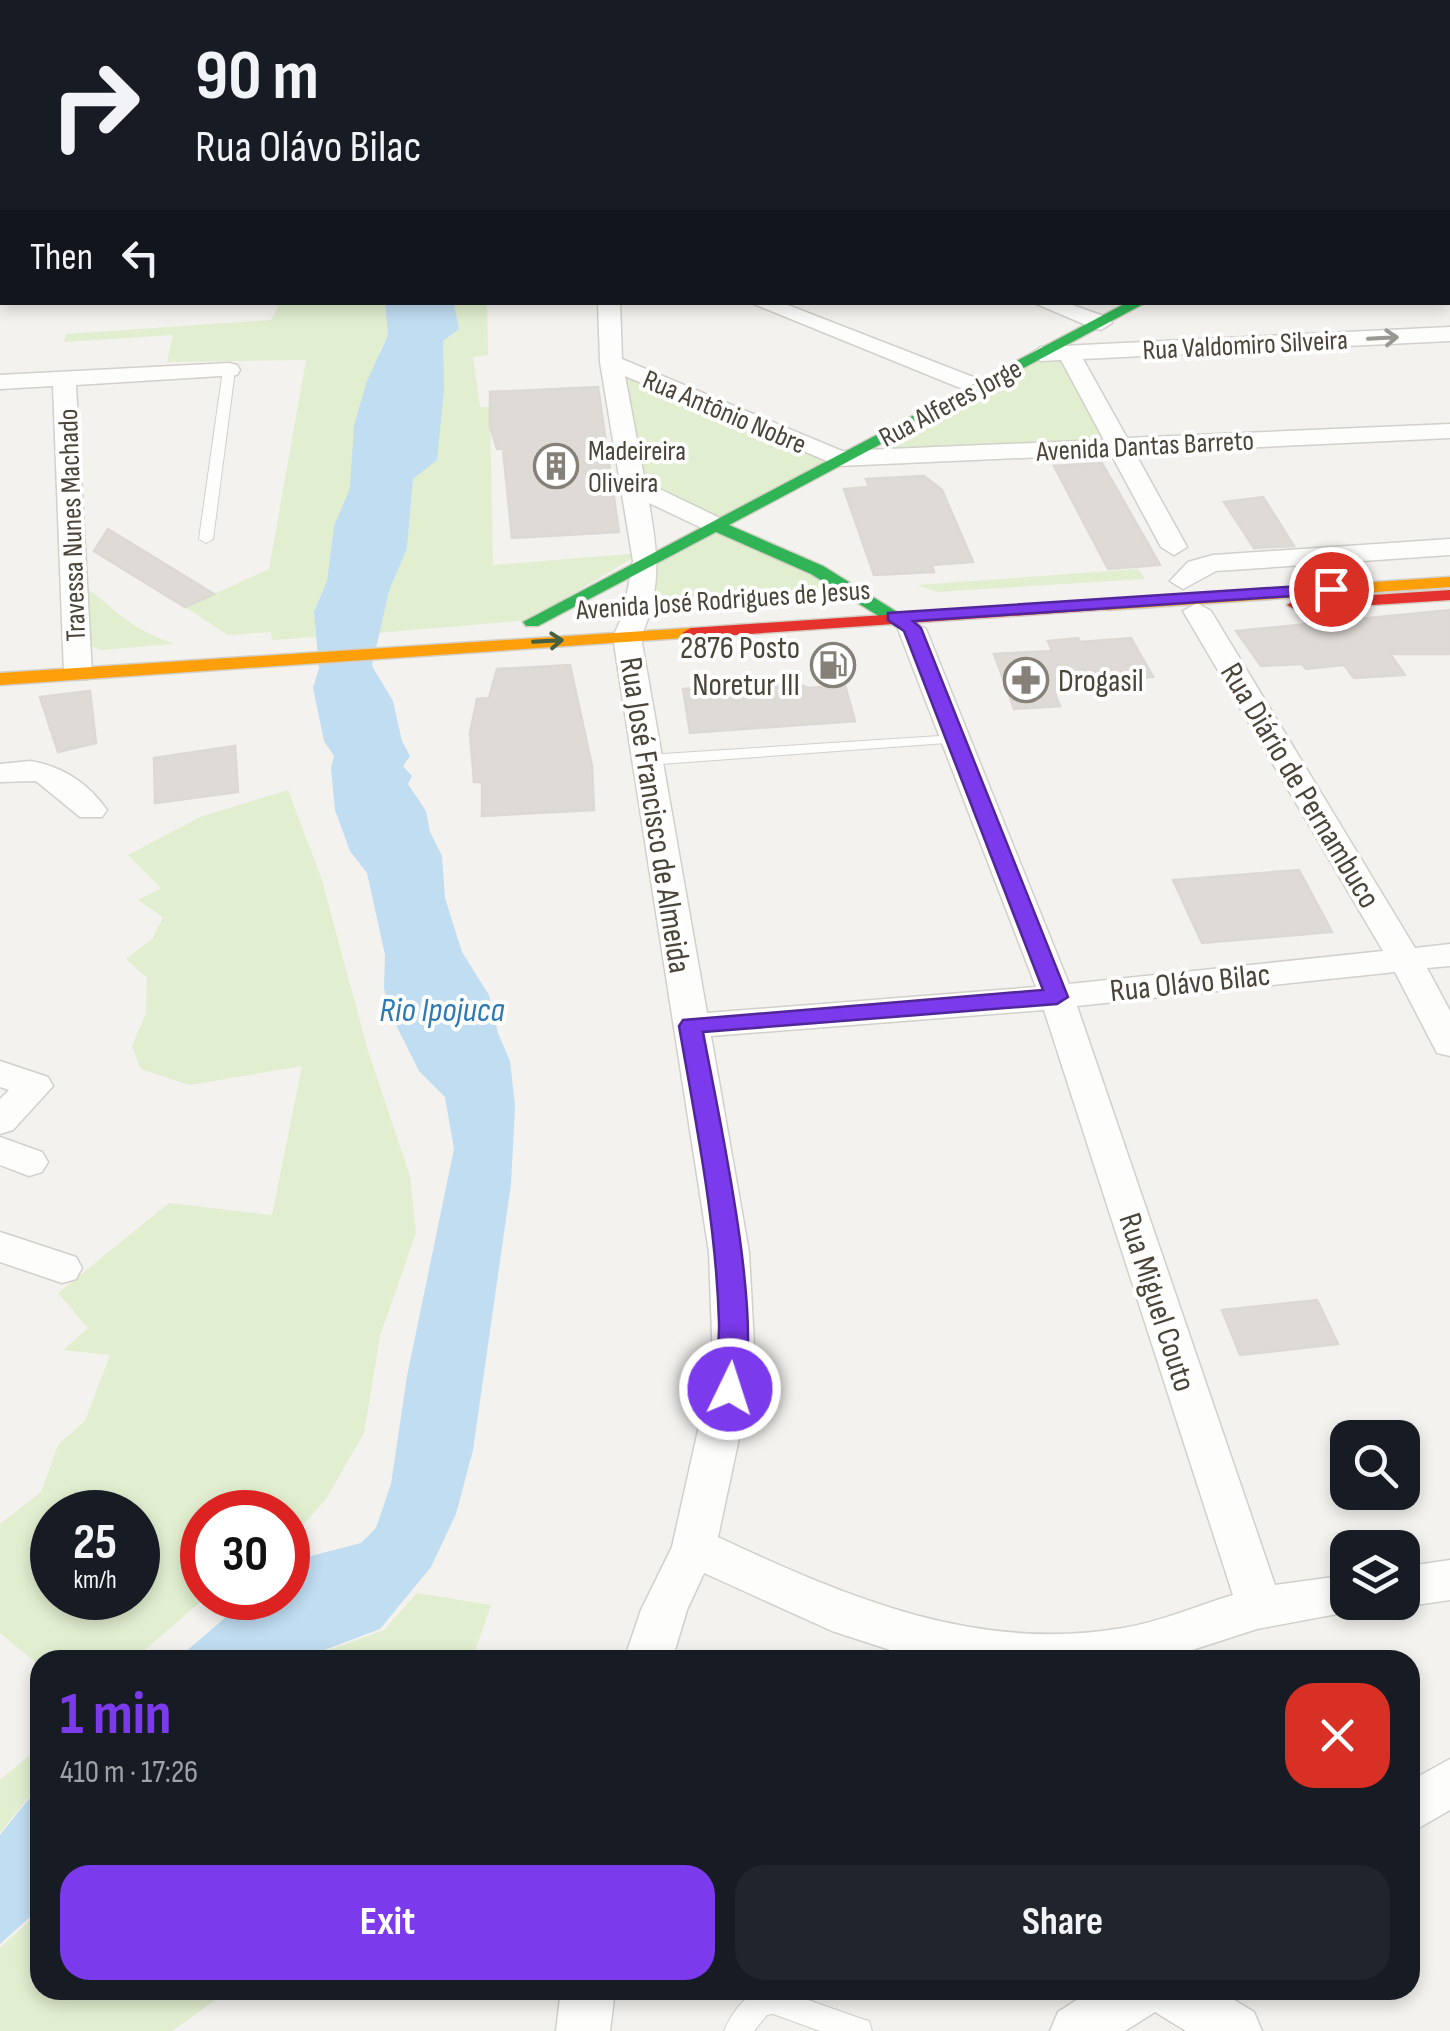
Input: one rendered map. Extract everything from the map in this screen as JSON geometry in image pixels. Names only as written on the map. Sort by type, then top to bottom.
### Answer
[{"type":"main road","name":"Rua Alferes Jorge","points":[[532,622],[1134,305]]},
{"type":"main road","points":[[748,536],[761,500]]},
{"type":"main road","points":[[714,525],[748,536],[872,600],[903,622]]},
{"type":"main road","name":"Avenida José Rodrigues de Jesus","points":[[470,636],[532,622],[631,633],[872,600],[1450,564]]},
{"type":"main road","name":"Avenida José Rodrigues de Jesus","points":[[903,622],[1450,582]]},
{"type":"main road","name":"Avenida José Rodrigues de Jesus","points":[[0,679],[77,664],[470,636],[1197,611],[1450,596]]},
{"type":"main road","name":"Avenida José Rodrigues de Jesus","points":[[0,660],[77,664]]},
{"type":"street","points":[[610,305],[611,362],[646,561]]},
{"type":"street","points":[[767,305],[978,387]]},
{"type":"street","points":[[1050,305],[1100,323]]},
{"type":"street","name":"Rua Valdomiro Silveira","points":[[1041,354],[1450,334]]},
{"type":"street","points":[[1068,353],[1174,547]]},
{"type":"street","name":"Rua Antônio Nobre","points":[[611,362],[839,460]]},
{"type":"street","points":[[0,382],[229,370]]},
{"type":"street","name":"Travessa Nunes Machado","points":[[64,377],[70,442],[77,664]]},
{"type":"street","name":"Avenida Dantas Barreto","points":[[839,460],[1450,430]]},
{"type":"street","points":[[632,486],[714,525]]},
{"type":"street","points":[[1182,580],[1197,568],[1212,563],[1450,547]]},
{"type":"street","name":"Rua José Francisco de Almeida","points":[[646,561],[631,633],[647,760],[730,1252],[734,1363],[694,1546],[664,1610],[651,1650]]},
{"type":"street","name":"Rua Diário de Pernambuco","points":[[1197,611],[1405,959],[1450,1044]]},
{"type":"street","name":"Rua Miguel Couto","points":[[903,622],[955,739],[1057,997],[1260,1608]]},
{"type":"street","points":[[0,773],[38,769],[48,772],[91,810]]},
{"type":"street","name":"Rua Olávo Bilac","points":[[691,1026],[1057,997],[1450,955]]},
{"type":"street","points":[[0,1074],[35,1086],[0,1121]]},
{"type":"street","points":[[0,1247],[62,1268]]},
{"type":"street","points":[[694,1546],[840,1616],[920,1642],[967,1650]]},
{"type":"street","points":[[1420,1584],[1450,1580]]},
{"type":"street","points":[[1114,1650],[1260,1608],[1330,1598]]},
{"type":"street","points":[[1420,1802],[1450,1782]]},
{"type":"street","points":[[584,2031],[587,2000]]},
{"type":"street","points":[[1076,2031],[1124,2000]]},
{"type":"street","points":[[1185,2000],[1234,2031]]},
{"type":"lane","points":[[206,539],[229,370]]},
{"type":"lane","points":[[647,760],[955,739]]},
{"type":"lane","points":[[737,2031],[760,2003],[773,2002],[859,2031]]},
{"type":"green space","points":[[279,305],[385,305],[388,335],[380,350],[350,488],[334,526],[327,581],[314,612],[316,637],[272,640],[271,632],[228,635],[185,607],[269,569],[306,360],[167,362],[173,335],[64,342],[66,334],[271,320]]},
{"type":"green space","points":[[454,305],[487,305],[488,355],[473,357],[480,407],[490,407],[493,565],[641,553],[529,620],[378,633],[389,591],[407,548],[413,479],[442,363],[443,341],[459,329]]},
{"type":"green space","points":[[1063,357],[1109,444],[873,454],[1043,358]]},
{"type":"green space","points":[[615,373],[830,461],[714,522],[635,485]]},
{"type":"green space","points":[[715,526],[865,599],[654,611],[649,561]]},
{"type":"green space","points":[[1138,569],[1145,579],[937,592],[917,585]]},
{"type":"green space","points":[[85,587],[135,626],[174,644],[101,650],[91,646]]},
{"type":"green space","points":[[288,790],[321,877],[368,1051],[410,1176],[416,1233],[380,1336],[364,1433],[326,1499],[310,1517],[310,1490],[180,1490],[180,1620],[145,1650],[30,1650],[30,1658],[0,1633],[0,1524],[30,1501],[30,1620],[160,1620],[160,1490],[42,1490],[58,1445],[85,1421],[110,1355],[63,1350],[88,1328],[58,1293],[169,1203],[272,1215],[302,1066],[189,1085],[141,1069],[132,1046],[146,1013],[147,978],[126,959],[152,939],[163,917],[138,900],[161,888],[128,855],[200,817]]},
{"type":"green space","points":[[417,1593],[491,1605],[475,1650],[329,1650],[384,1630]]},
{"type":"green space","points":[[30,1754],[30,1796],[0,1833],[0,1780]]},
{"type":"green space","points":[[30,1920],[30,2000],[215,2000],[172,2031],[0,2031],[0,1948]]},
{"type":"water","name":"Rio Ipojuca","points":[[385,305],[454,305],[459,329],[443,341],[444,389],[437,460],[413,479],[407,548],[389,591],[372,666],[393,701],[402,741],[410,756],[403,766],[412,776],[408,784],[426,811],[430,832],[442,856],[445,898],[462,952],[489,995],[510,1061],[515,1106],[511,1184],[473,1450],[456,1514],[431,1567],[380,1629],[324,1650],[188,1650],[222,1620],[310,1620],[310,1557],[361,1543],[376,1528],[391,1484],[407,1376],[454,1149],[445,1097],[419,1071],[394,1021],[384,989],[385,955],[367,873],[350,851],[335,810],[331,768],[334,756],[324,741],[313,688],[319,668],[314,612],[327,581],[334,526],[350,488],[354,425],[367,381],[388,335]]},
{"type":"water","points":[[30,1798],[30,1917],[0,1944],[0,1835]]},
{"type":"building","points":[[598,387],[619,532],[512,538],[503,449],[497,449],[490,426],[490,392]]},
{"type":"building","points":[[1102,463],[1160,565],[1108,569],[1054,466]]},
{"type":"building","points":[[924,476],[942,490],[973,562],[932,565],[934,572],[874,575],[844,489],[869,487],[866,479]]},
{"type":"building","points":[[1263,497],[1294,546],[1254,548],[1224,502]]},
{"type":"building","points":[[108,529],[214,594],[185,607],[94,551]]},
{"type":"building","points":[[1450,610],[1450,654],[1390,654],[1405,675],[1354,678],[1344,665],[1306,669],[1302,664],[1261,666],[1236,631]]},
{"type":"building","points":[[1078,638],[1080,642],[1131,638],[1153,677],[1099,681],[1055,694],[1060,706],[1014,709],[994,654],[1052,651],[1048,641]]},
{"type":"building","points":[[570,665],[592,766],[594,810],[482,816],[482,782],[474,782],[470,733],[477,699],[489,698],[497,669]]},
{"type":"building","points":[[784,678],[808,688],[845,685],[855,721],[690,733],[683,689]]},
{"type":"building","points":[[90,691],[96,743],[58,752],[40,697]]},
{"type":"building","points":[[235,746],[238,792],[155,803],[154,758]]},
{"type":"building","points":[[1299,870],[1332,932],[1202,943],[1173,880]]},
{"type":"building","points":[[1317,1300],[1338,1344],[1240,1355],[1222,1310]]},
{"type":"traffic: fast","points":[[532,622],[1134,305]]},
{"type":"traffic: fast","points":[[715,525],[817,570],[912,629]]},
{"type":"traffic: slow","points":[[1107,605],[1450,582]]},
{"type":"traffic: slow","points":[[0,679],[691,633]]},
{"type":"traffic: jam","points":[[1296,605],[1450,595]]},
{"type":"traffic: jam","points":[[691,633],[1107,605]]},
{"type":"place","name":"Madeireira Oliveira","points":[[556,466]]},
{"type":"place","name":"2876 Posto Noretur III","points":[[833,665]]},
{"type":"place","name":"Drogasil","points":[[1026,680]]},
{"type":"route","points":[[730,1389],[734,1363],[730,1252],[691,1026],[1057,997],[912,628],[895,616],[1331,589]]}]
